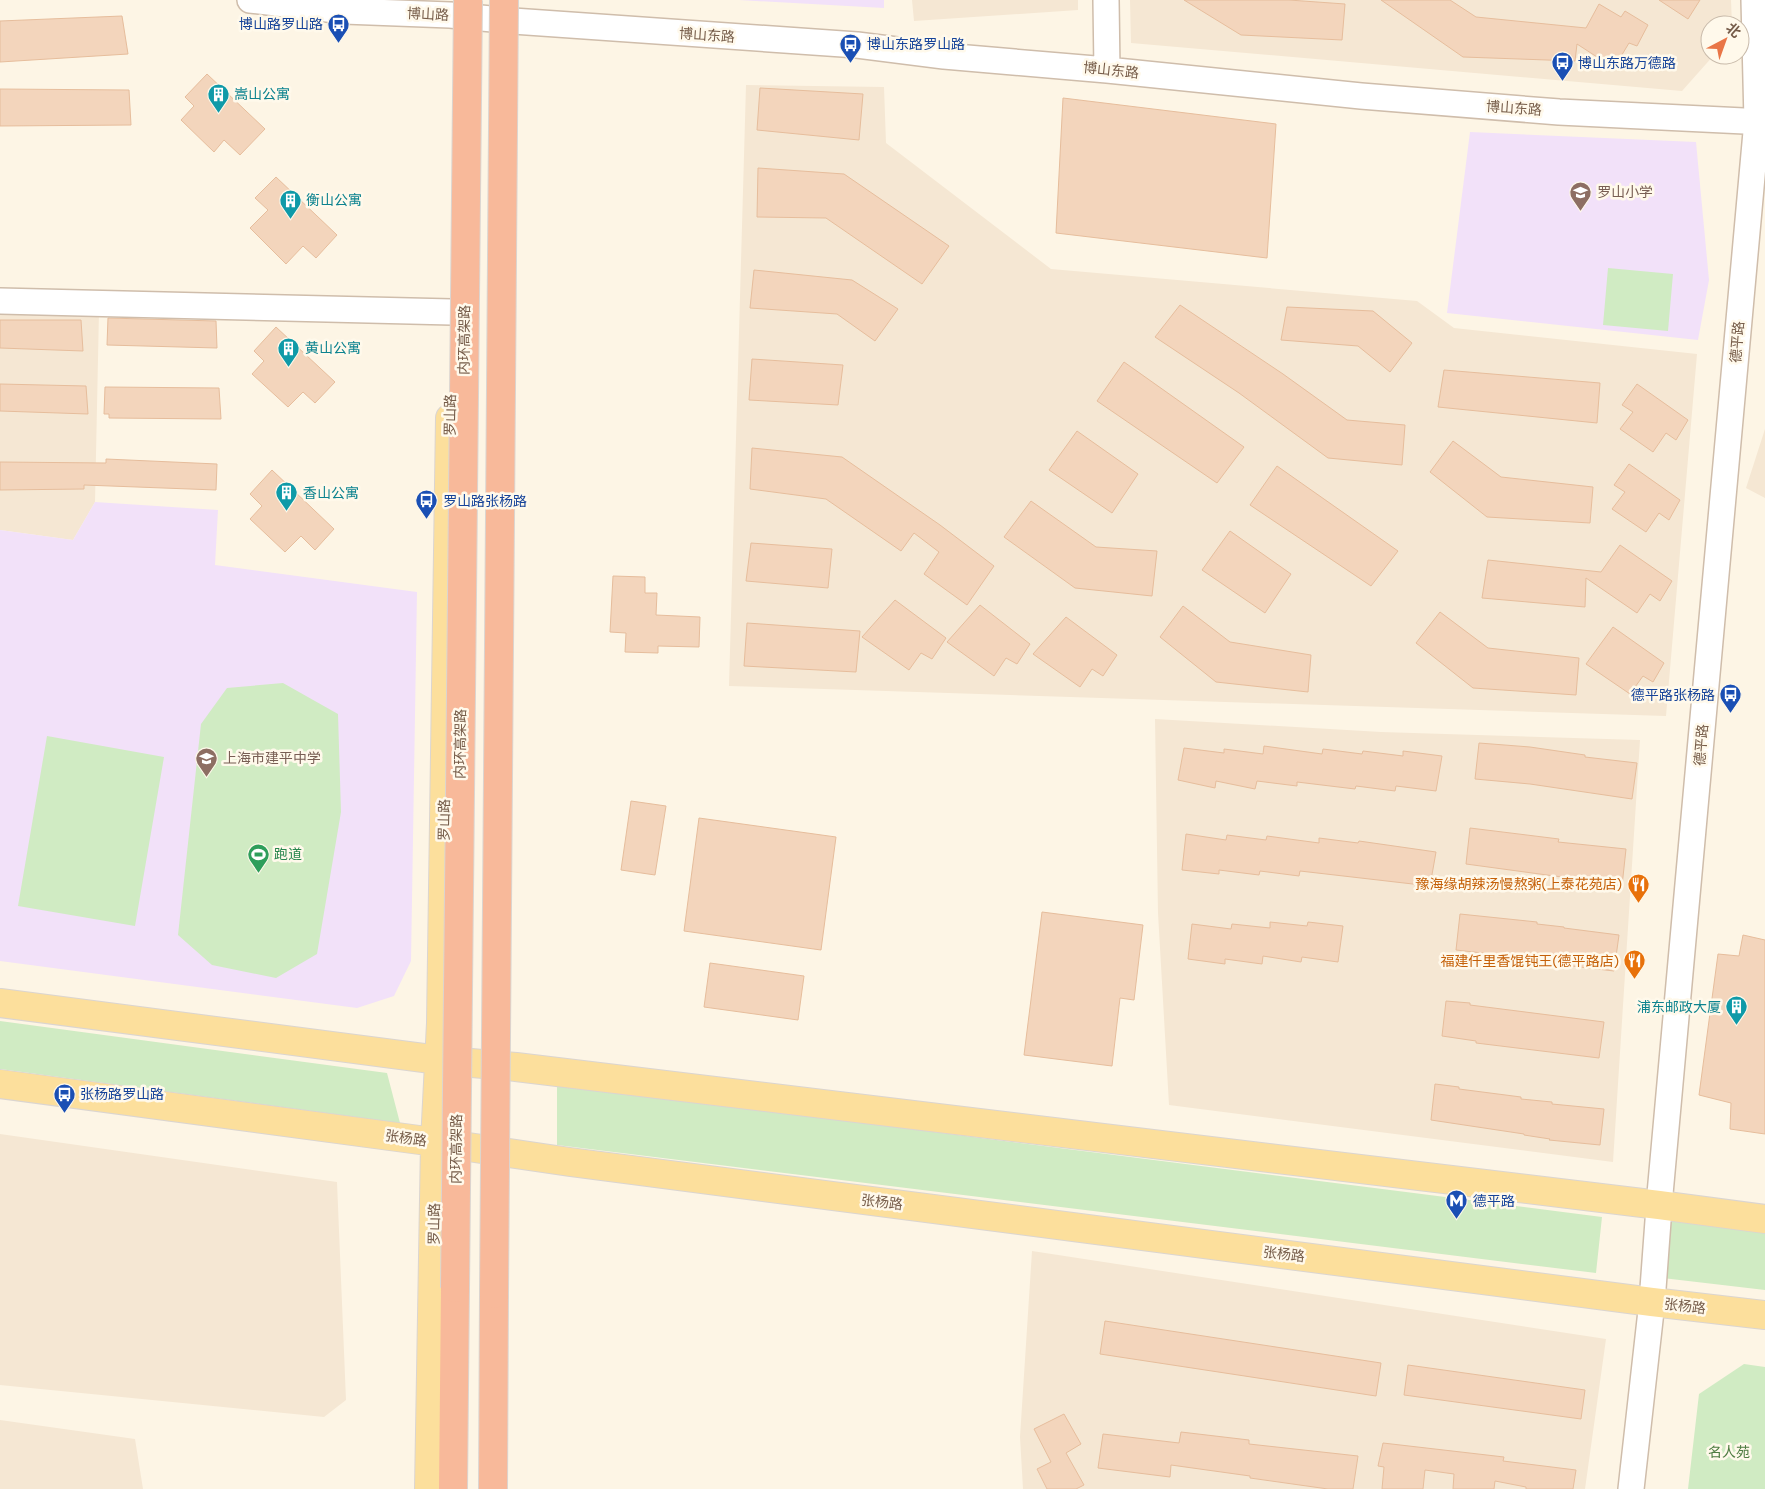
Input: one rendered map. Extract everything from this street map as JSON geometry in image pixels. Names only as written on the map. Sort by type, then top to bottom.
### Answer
[{"type":"highway","name":"内环高架路","points":[[453,1489],[460,5]]},
{"type":"highway","points":[[493,1489],[510,7]]},
{"type":"main road","name":"罗山路","points":[[429,1489],[435,1142],[439,1060],[452,312],[460,5]]},
{"type":"main road","points":[[506,1489],[504,1152],[510,7]]},
{"type":"main road","points":[[0,1003],[439,1060],[505,1066],[1765,1219]]},
{"type":"main road","name":"张杨路","points":[[0,1084],[178,1106],[504,1152],[1652,1302],[1765,1315]]},
{"type":"street","name":"博山路","points":[[250,0],[344,11],[460,5]]},
{"type":"street","points":[[1106,0],[1107,70]]},
{"type":"street","name":"德平路","points":[[1631,1489],[1652,1302],[1659,1205],[1761,121],[1754,0]]},
{"type":"street","name":"博山东路","points":[[460,5],[510,7],[944,56],[1107,70],[1400,100],[1559,112],[1761,121]]},
{"type":"street","points":[[0,301],[452,312]]},
{"type":"shaded area","points":[[739,0],[884,0],[884,8]]},
{"type":"shaded area","points":[[912,0],[1078,0],[1078,10],[914,21]]},
{"type":"shaded area","points":[[1130,0],[1731,0],[1732,15],[1700,15],[1700,65],[1705,65],[1682,91],[1131,43]]},
{"type":"shaded area","points":[[746,85],[884,87],[886,143],[1051,269],[1417,301],[1454,328],[1697,354],[1666,716],[729,686]]},
{"type":"shaded area","name":"罗山小学","points":[[1470,132],[1696,142],[1709,280],[1698,340],[1447,313]]},
{"type":"shaded area","points":[[0,309],[99,311],[95,502],[73,540],[0,530]]},
{"type":"shaded area","points":[[1765,429],[1765,498],[1746,488]]},
{"type":"shaded area","name":"上海市建平中学","points":[[95,502],[218,510],[215,565],[417,592],[411,961],[394,996],[357,1008],[0,961],[0,530],[73,540]]},
{"type":"shaded area","points":[[1155,719],[1381,732],[1640,740],[1613,1162],[1169,1105],[1158,913]]},
{"type":"shaded area","points":[[0,1134],[337,1182],[346,1400],[324,1417],[0,1385]]},
{"type":"shaded area","points":[[1032,1251],[1606,1339],[1585,1489],[1023,1489],[1020,1437]]},
{"type":"shaded area","points":[[0,1420],[135,1439],[143,1489],[0,1489]]},
{"type":"green space","points":[[1608,268],[1673,274],[1668,331],[1603,325]]},
{"type":"green space","name":"跑道","points":[[283,683],[338,714],[341,812],[317,954],[276,978],[212,965],[178,935],[201,724],[227,688]]},
{"type":"green space","points":[[47,736],[164,757],[135,926],[18,906]]},
{"type":"green space","points":[[0,1021],[387,1073],[400,1123],[0,1069]]},
{"type":"green space","points":[[557,1084],[1602,1217],[1596,1273],[557,1145]]},
{"type":"green space","points":[[1661,1219],[1765,1233],[1765,1290],[1654,1277]]},
{"type":"green space","name":"名人苑","points":[[1744,1364],[1765,1367],[1765,1489],[1688,1489],[1699,1394]]},
{"type":"building","points":[[1184,0],[1289,0],[1345,4],[1342,40],[1241,35]]},
{"type":"building","points":[[1381,0],[1450,0],[1476,17],[1586,28],[1599,4],[1621,17],[1625,11],[1648,25],[1637,46],[1629,43],[1614,68],[1577,44],[1575,61],[1463,57]]},
{"type":"building","points":[[1659,0],[1700,0],[1688,19]]},
{"type":"building","points":[[122,16],[128,54],[0,62],[0,21]]},
{"type":"building","name":"嵩山公寓","points":[[207,74],[265,129],[240,155],[224,140],[214,152],[181,120],[194,106],[185,97]]},
{"type":"building","points":[[760,88],[863,94],[859,140],[757,130]]},
{"type":"building","points":[[0,89],[129,90],[131,125],[0,126]]},
{"type":"building","points":[[1063,98],[1276,124],[1267,258],[1056,233]]},
{"type":"building","points":[[758,168],[844,174],[949,246],[922,284],[826,218],[757,217]]},
{"type":"building","name":"衡山公寓","points":[[276,177],[337,235],[316,258],[303,246],[286,264],[250,228],[268,210],[255,198]]},
{"type":"building","points":[[754,270],[852,280],[898,309],[875,341],[837,314],[750,308]]},
{"type":"building","points":[[1180,305],[1283,374],[1347,420],[1405,425],[1402,465],[1328,458],[1239,393],[1155,337]]},
{"type":"building","points":[[1287,307],[1373,311],[1412,343],[1390,372],[1358,346],[1281,340]]},
{"type":"building","points":[[108,318],[216,321],[217,348],[107,345]]},
{"type":"building","points":[[0,320],[81,320],[83,351],[0,348]]},
{"type":"building","name":"黄山公寓","points":[[276,327],[335,382],[315,403],[303,392],[288,407],[252,374],[264,361],[254,351]]},
{"type":"building","points":[[752,359],[843,365],[838,405],[749,400]]},
{"type":"building","points":[[1124,362],[1244,447],[1217,483],[1097,401]]},
{"type":"building","points":[[1444,370],[1600,383],[1597,423],[1438,407]]},
{"type":"building","points":[[0,384],[86,386],[88,414],[0,411]]},
{"type":"building","points":[[1637,384],[1688,420],[1676,440],[1666,433],[1653,452],[1620,429],[1633,412],[1622,405]]},
{"type":"building","points":[[105,387],[219,388],[221,419],[109,418],[109,414],[104,414]]},
{"type":"building","points":[[1077,431],[1138,474],[1112,513],[1049,470]]},
{"type":"building","points":[[1453,441],[1501,477],[1593,487],[1590,523],[1487,517],[1430,472]]},
{"type":"building","points":[[752,448],[842,457],[940,525],[994,566],[967,605],[924,574],[939,552],[914,533],[901,551],[826,499],[750,489]]},
{"type":"building","points":[[106,459],[217,464],[216,490],[84,485],[84,489],[0,490],[0,462],[106,463]]},
{"type":"building","points":[[1629,464],[1680,500],[1669,520],[1659,513],[1646,532],[1612,509],[1625,492],[1614,485]]},
{"type":"building","points":[[1277,466],[1398,551],[1371,586],[1250,505]]},
{"type":"building","name":"香山公寓","points":[[272,470],[334,529],[315,550],[301,536],[285,552],[250,519],[262,506],[250,494]]},
{"type":"building","points":[[1031,501],[1096,547],[1157,551],[1152,596],[1075,588],[1004,537]]},
{"type":"building","points":[[1230,531],[1291,574],[1265,613],[1202,570]]},
{"type":"building","points":[[751,543],[832,549],[828,588],[746,581]]},
{"type":"building","points":[[1620,545],[1672,581],[1660,601],[1650,594],[1637,613],[1586,578],[1585,607],[1482,598],[1488,560],[1601,572]]},
{"type":"building","points":[[613,576],[645,577],[645,593],[657,593],[656,615],[700,617],[699,647],[658,646],[658,653],[625,652],[626,633],[610,632]]},
{"type":"building","points":[[895,600],[946,638],[932,659],[921,653],[909,670],[862,637]]},
{"type":"building","points":[[980,605],[1030,644],[1017,664],[1006,658],[994,676],[947,642]]},
{"type":"building","points":[[1183,606],[1230,642],[1311,655],[1308,692],[1216,682],[1160,637]]},
{"type":"building","points":[[1440,612],[1488,648],[1579,658],[1576,695],[1473,688],[1416,643]]},
{"type":"building","points":[[1066,617],[1117,655],[1103,676],[1092,669],[1080,687],[1033,654]]},
{"type":"building","points":[[747,623],[860,631],[856,672],[744,666]]},
{"type":"building","points":[[1613,627],[1664,663],[1653,682],[1643,676],[1630,694],[1586,664]]},
{"type":"building","points":[[1479,743],[1530,747],[1585,755],[1585,757],[1637,763],[1632,799],[1530,784],[1475,779]]},
{"type":"building","points":[[1264,746],[1322,754],[1323,749],[1362,754],[1363,751],[1403,756],[1403,751],[1442,756],[1436,791],[1396,786],[1395,791],[1356,786],[1355,789],[1297,782],[1297,786],[1257,781],[1255,789],[1216,781],[1215,788],[1178,780],[1184,748],[1224,753],[1224,749],[1263,754]]},
{"type":"building","points":[[631,801],[666,806],[655,875],[621,870]]},
{"type":"building","points":[[699,818],[836,837],[821,950],[684,931]]},
{"type":"building","points":[[1470,828],[1559,839],[1558,842],[1626,849],[1622,886],[1466,864]]},
{"type":"building","points":[[1186,834],[1226,840],[1227,835],[1266,840],[1267,836],[1319,843],[1319,838],[1358,843],[1359,841],[1436,852],[1430,886],[1300,871],[1299,876],[1260,871],[1259,875],[1219,870],[1219,874],[1182,870]]},
{"type":"building","points":[[1042,912],[1143,925],[1134,1000],[1120,998],[1112,1066],[1024,1055]]},
{"type":"building","points":[[1460,914],[1537,922],[1537,924],[1619,935],[1614,971],[1563,965],[1564,963],[1536,959],[1456,950]]},
{"type":"building","points":[[1270,922],[1307,926],[1308,922],[1343,926],[1338,962],[1302,957],[1301,962],[1263,956],[1262,964],[1225,959],[1225,964],[1188,959],[1192,924],[1231,929],[1232,924],[1270,928]]},
{"type":"building","name":"浦东邮政大厦","points":[[1743,935],[1765,940],[1765,1134],[1730,1129],[1731,1103],[1699,1095],[1718,954],[1739,956]]},
{"type":"building","points":[[710,963],[804,976],[798,1020],[704,1007]]},
{"type":"building","points":[[1446,1001],[1604,1022],[1599,1058],[1476,1043],[1476,1041],[1442,1036]]},
{"type":"building","points":[[1435,1084],[1521,1097],[1521,1099],[1552,1102],[1552,1104],[1604,1109],[1600,1145],[1549,1140],[1524,1134],[1431,1120]]},
{"type":"building","points":[[1105,1321],[1381,1363],[1376,1396],[1100,1354]]},
{"type":"building","points":[[1408,1365],[1585,1390],[1581,1419],[1404,1395]]},
{"type":"building","points":[[1064,1414],[1081,1444],[1066,1453],[1084,1485],[1076,1489],[1047,1489],[1037,1469],[1051,1462],[1034,1429]]},
{"type":"building","points":[[1181,1432],[1249,1440],[1249,1444],[1358,1456],[1353,1489],[1328,1489],[1171,1465],[1170,1477],[1098,1468],[1103,1434],[1179,1443]]},
{"type":"building","points":[[1383,1443],[1504,1457],[1503,1461],[1576,1470],[1573,1489],[1526,1489],[1526,1487],[1495,1481],[1494,1489],[1453,1489],[1454,1474],[1425,1470],[1423,1489],[1382,1489],[1384,1467],[1378,1466]]},
{"type":"place","name":"博山路罗山路","points":[[339,43]]},
{"type":"place","name":"博山东路罗山路","points":[[851,63]]},
{"type":"place","name":"博山东路万德路","points":[[1562,82]]},
{"type":"place","name":"嵩山公寓","points":[[218,113]]},
{"type":"place","name":"罗山小学","points":[[1581,211]]},
{"type":"place","name":"衡山公寓","points":[[290,219]]},
{"type":"place","name":"黄山公寓","points":[[289,367]]},
{"type":"place","name":"香山公寓","points":[[287,512]]},
{"type":"place","name":"罗山路张杨路","points":[[427,520]]},
{"type":"place","name":"德平路张杨路","points":[[1731,714]]},
{"type":"place","name":"上海市建平中学","points":[[207,777]]},
{"type":"place","name":"跑道","points":[[258,873]]},
{"type":"place","name":"豫海缘胡辣汤慢熬粥(上泰花苑店)","points":[[1638,903]]},
{"type":"place","name":"福建仟里香馄钝王(德平路店)","points":[[1635,980]]},
{"type":"place","name":"浦东邮政大厦","points":[[1737,1026]]},
{"type":"place","name":"张杨路罗山路","points":[[64,1113]]},
{"type":"place","name":"德平路","points":[[1457,1220]]}]
